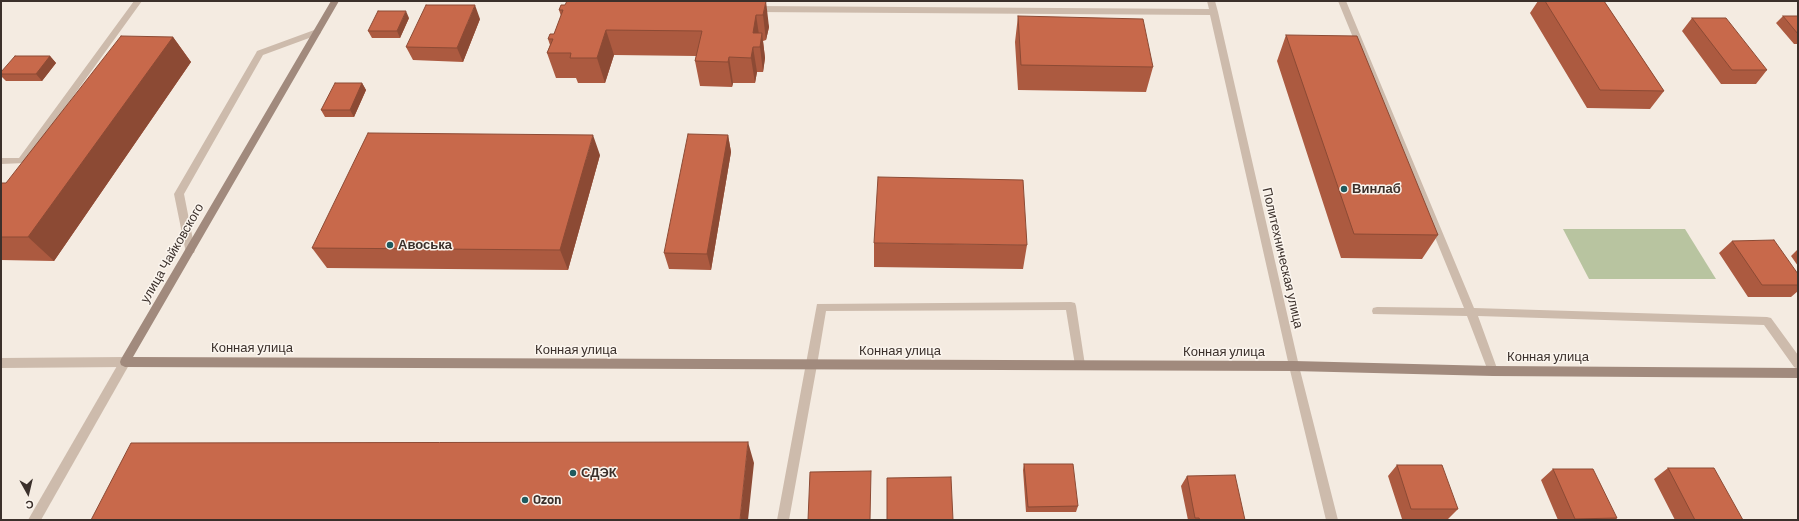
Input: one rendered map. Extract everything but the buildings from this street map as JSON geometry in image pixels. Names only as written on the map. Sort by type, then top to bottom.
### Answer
[{"type":"main road","name":"улица Чайковского","points":[[125,362],[335,1]]},
{"type":"main road","name":"Конная улица","points":[[125,362],[1294,366],[1493,371],[1798,373]]},
{"type":"street","points":[[1,161],[22,161],[138,1]]},
{"type":"street","name":"Политехническая улица","points":[[1211,1],[1294,366],[1332,520]]},
{"type":"street","points":[[1342,1],[1471,312],[1493,371]]},
{"type":"street","points":[[747,9],[1214,12]]},
{"type":"street","points":[[190,250],[179,194],[260,53],[317,32]]},
{"type":"street","points":[[783,520],[821,307],[1071,306],[1080,365]]},
{"type":"street","points":[[1377,311],[1471,312],[1768,321],[1798,364]]},
{"type":"street","name":"Конная улица","points":[[1,363],[125,362]]},
{"type":"street","name":"улица Чайковского","points":[[34,520],[125,362]]},
{"type":"green space","points":[[1563,229],[1685,229],[1716,279],[1589,279]]},
{"type":"place","name":"Винлаб","points":[[1344,189]]},
{"type":"place","name":"Авоська","points":[[390,245]]},
{"type":"place","name":"СДЭК","points":[[573,473]]},
{"type":"place","name":"Ozon","points":[[525,500]]}]
